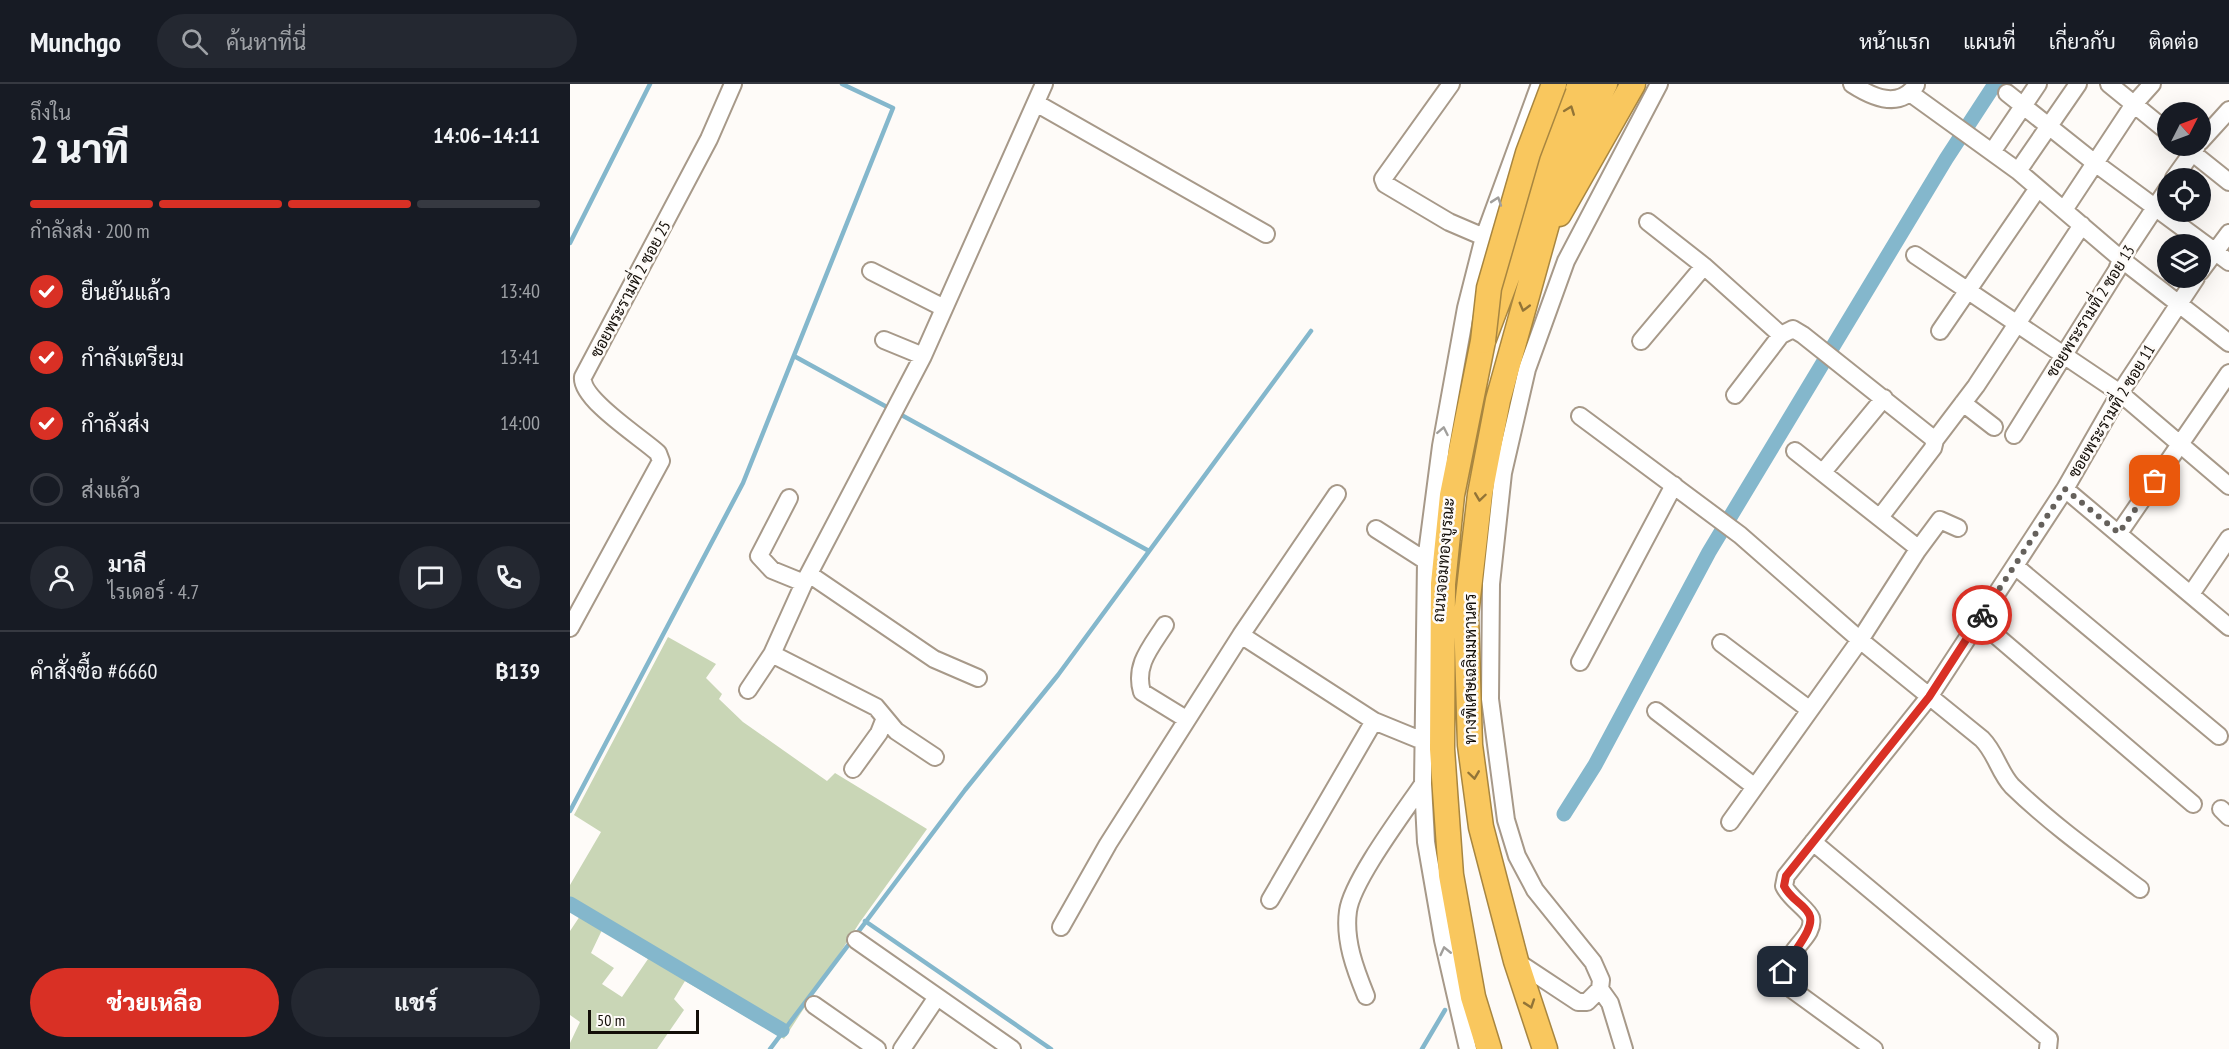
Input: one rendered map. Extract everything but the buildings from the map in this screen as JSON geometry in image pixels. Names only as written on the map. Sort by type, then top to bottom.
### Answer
[{"type":"highway","points":[[1483,341],[1489,288],[1528,153],[1554,84]]},
{"type":"highway","points":[[1483,341],[1580,84]]},
{"type":"highway","points":[[1539,251],[1562,170],[1605,84]]},
{"type":"highway","points":[[1539,251],[1633,84]]},
{"type":"highway","name":"ทางพิเศษเฉลิมมหานคร","points":[[1539,251],[1498,400],[1480,494],[1466,615],[1470,745],[1478,803],[1516,961],[1545,1049]]},
{"type":"highway","name":"ทางพิเศษเฉลิมมหานคร","points":[[1483,341],[1452,495],[1441,630],[1442,749],[1451,875],[1473,997],[1489,1049]]},
{"type":"street","name":"ซอยพระรามที่ 2 ซอย 25","points":[[570,628],[661,461],[658,453],[594,400],[585,389],[582,376],[709,139],[733,84]]},
{"type":"street","points":[[748,690],[772,654],[807,579],[922,356],[1044,84]]},
{"type":"street","points":[[1450,84],[1383,179],[1385,184],[1449,222],[1485,237]]},
{"type":"street","points":[[1468,1049],[1432,882],[1426,842],[1423,741],[1426,561],[1441,446],[1466,308],[1485,237],[1540,84]]},
{"type":"street","name":"ถนนจอมทองบูรณะ","points":[[1484,1049],[1466,986],[1448,885],[1435,747],[1436,658],[1443,523],[1460,405],[1473,342],[1544,129],[1562,84]]},
{"type":"street","points":[[1516,961],[1578,1002],[1587,1002],[1600,990],[1601,980],[1593,962],[1535,890],[1517,856],[1506,820],[1490,699],[1491,584],[1503,473],[1527,369],[1566,261],[1659,84]]},
{"type":"street","points":[[1852,84],[1873,98],[1891,99],[1913,89],[1953,124],[2018,171],[2176,304],[2229,343]]},
{"type":"street","points":[[1992,152],[2038,84]]},
{"type":"street","points":[[2018,171],[2078,84]]},
{"type":"street","points":[[2109,84],[2157,123]]},
{"type":"street","points":[[2064,210],[2134,105],[2152,84]]},
{"type":"street","points":[[2007,93],[2095,164],[2229,262]]},
{"type":"street","points":[[1036,103],[1266,234]]},
{"type":"street","points":[[2211,128],[2229,110]]},
{"type":"street","points":[[2203,156],[2229,182]]},
{"type":"street","points":[[1940,331],[2038,188]]},
{"type":"street","name":"ซอยพระรามที่ 2 ซอย 13","points":[[2014,435],[2157,204]]},
{"type":"street","points":[[1648,222],[1704,266],[1781,334]]},
{"type":"street","points":[[1881,516],[1933,448],[1935,440],[1963,403],[2082,225]]},
{"type":"street","points":[[2211,258],[2229,233]]},
{"type":"street","points":[[1915,255],[2120,393],[2229,486]]},
{"type":"street","points":[[1641,341],[1704,266]]},
{"type":"street","points":[[871,272],[944,308]]},
{"type":"street","name":"ซอยพระรามที่ 2 ซอย 11","points":[[1874,1049],[1786,985],[1783,972],[1786,962],[1810,928],[1811,919],[1807,911],[1790,898],[1784,886],[1786,876],[1929,697],[2065,489],[2120,393],[2188,288]]},
{"type":"street","points":[[1735,395],[1781,334],[1793,329],[1836,359],[1935,440]]},
{"type":"street","points":[[884,340],[922,356]]},
{"type":"street","points":[[2119,533],[2229,373]]},
{"type":"street","points":[[1823,472],[1884,398]]},
{"type":"street","points":[[1963,403],[1994,427]]},
{"type":"street","points":[[1580,416],[1740,535],[1860,640],[1988,746],[2010,783],[2050,821],[2140,889]]},
{"type":"street","points":[[1795,451],[1881,516],[1914,545],[1917,551]]},
{"type":"street","points":[[1580,662],[1674,485]]},
{"type":"street","points":[[2065,489],[2229,627]]},
{"type":"street","points":[[1061,927],[1108,844],[1186,719],[1337,494]]},
{"type":"street","points":[[789,498],[759,556],[772,570],[807,579],[934,659],[978,678]]},
{"type":"street","points":[[1730,822],[1860,640],[1917,551],[1940,520],[1958,528]]},
{"type":"street","points":[[1376,529],[1426,561]]},
{"type":"street","points":[[2191,594],[2229,538]]},
{"type":"street","points":[[2014,566],[2219,736]]},
{"type":"street","points":[[1979,621],[2193,804]]},
{"type":"street","points":[[1165,625],[1144,657],[1139,682],[1142,692],[1186,719]]},
{"type":"street","points":[[1241,634],[1374,721],[1423,741]]},
{"type":"street","points":[[1721,643],[1810,710]]},
{"type":"street","points":[[772,654],[876,707],[909,741],[935,757]]},
{"type":"street","points":[[1656,711],[1755,788]]},
{"type":"street","points":[[853,769],[879,733],[885,717]]},
{"type":"street","points":[[1270,900],[1374,721]]},
{"type":"street","points":[[1366,996],[1354,966],[1349,938],[1348,910],[1355,888],[1423,784]]},
{"type":"street","points":[[1814,842],[2049,1044]]},
{"type":"street","points":[[856,940],[1012,1049]]},
{"type":"street","points":[[1600,990],[1610,1003],[1623,1049]]},
{"type":"street","points":[[902,1049],[937,997]]},
{"type":"street","points":[[814,1005],[877,1049]]},
{"type":"green space","points":[[668,637],[716,664],[706,678],[722,694],[719,699],[743,722],[827,781],[835,773],[927,829],[860,922],[784,1039],[685,981],[674,999],[684,1010],[657,1049],[570,1049],[570,1043],[580,1022],[570,1015],[570,931],[580,916],[570,899],[570,885],[601,832],[574,815]],"holes":[[[602,930],[648,959],[622,997],[602,984],[614,968],[591,953]]]},
{"type":"waterway","points":[[570,243],[650,84]]},
{"type":"waterway","points":[[570,811],[743,483],[893,108],[842,84]]},
{"type":"waterway","points":[[1564,814],[1595,765],[1709,552],[1946,159],[1995,84]]},
{"type":"waterway","points":[[770,1049],[965,790],[1058,675],[1311,331]]},
{"type":"waterway","points":[[794,356],[1149,551]]},
{"type":"waterway","points":[[570,904],[782,1030]]},
{"type":"waterway","points":[[865,921],[1051,1049]]},
{"type":"waterway","points":[[1422,1049],[1445,1010]]},
{"type":"way so far","points":[[1982,615],[2065,489],[2119,533],[2155,481]]},
{"type":"route","points":[[1783,972],[1786,962],[1810,928],[1811,919],[1807,911],[1790,898],[1784,886],[1786,876],[1929,697],[1982,615]]}]
